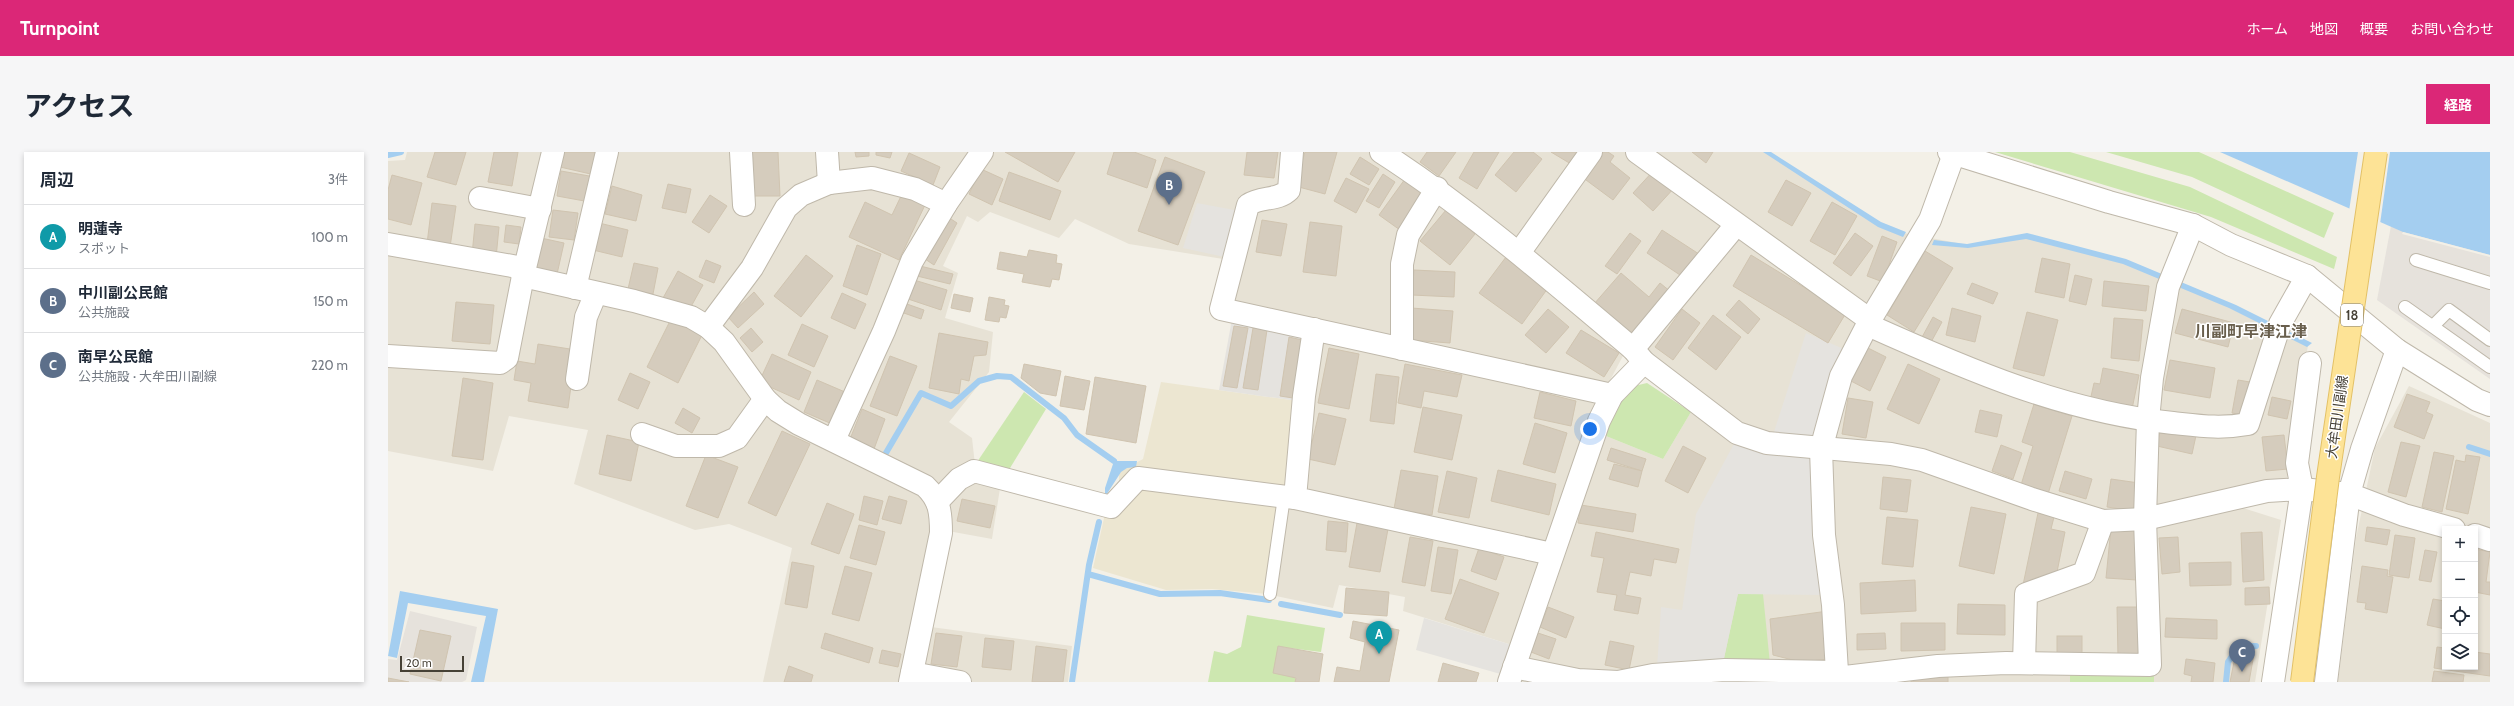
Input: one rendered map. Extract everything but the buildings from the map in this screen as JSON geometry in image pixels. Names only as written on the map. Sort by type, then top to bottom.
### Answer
[{"type":"main road","name":"大牟田川副線","points":[[2302,682],[2328,477],[2376,152]]},
{"type":"street","points":[[388,356],[500,363],[507,358],[523,276],[553,152]]},
{"type":"street","points":[[576,379],[586,318],[586,290],[607,152]]},
{"type":"street","points":[[741,152],[744,205]]},
{"type":"street","points":[[827,152],[829,183]]},
{"type":"street","points":[[834,440],[884,331],[912,261],[946,204],[982,152]]},
{"type":"street","points":[[1292,152],[1290,190],[1284,196],[1256,199],[1248,205],[1221,309],[1612,395]]},
{"type":"street","points":[[1381,152],[1436,188],[1519,253],[1638,356],[1737,433],[1767,443],[1821,449],[1891,454],[1922,460],[2032,499],[2103,521],[2145,519],[2267,491],[2302,489],[2349,494],[2404,515],[2443,526]]},
{"type":"street","points":[[1519,253],[1591,152]]},
{"type":"street","points":[[1637,152],[1869,322],[1999,381],[2072,404],[2148,420],[2225,428],[2248,424],[2278,329],[2308,276]]},
{"type":"street","points":[[1837,672],[1833,605],[1824,536],[1821,449],[1841,376],[1869,322],[1930,220],[1952,153],[2109,202],[2193,225],[2231,245],[2308,276],[2397,350],[2477,400],[2490,405]]},
{"type":"street","points":[[708,327],[752,268],[786,208],[801,195],[829,183],[872,178],[915,189],[946,204]]},
{"type":"street","points":[[1402,349],[1402,264],[1408,235],[1436,188]]},
{"type":"street","points":[[480,198],[540,209]]},
{"type":"street","points":[[1736,226],[1638,356],[1612,395],[1599,421],[1552,554],[1512,675],[1618,682],[1653,675],[1724,670],[1837,672],[1845,677],[1938,666],[2024,663],[2150,665],[2145,519],[2148,420],[2170,281],[2193,225]]},
{"type":"street","points":[[388,244],[518,267],[523,276],[586,290],[691,317],[708,327],[724,342],[765,399],[799,424],[925,486],[935,496],[940,510],[941,533],[911,677],[960,682]]},
{"type":"street","points":[[1290,497],[1314,329]]},
{"type":"street","points":[[2326,682],[2349,494],[2362,449],[2397,350]]},
{"type":"street","points":[[2273,682],[2302,489],[2297,463],[2310,363]]},
{"type":"street","points":[[642,434],[676,446],[719,446],[737,438],[765,399]]},
{"type":"street","points":[[937,502],[959,479],[974,471],[1111,507],[1138,478],[1290,497],[1552,554]]},
{"type":"street","points":[[2024,663],[2026,594],[2084,573],[2103,521]]},
{"type":"street","points":[[2478,536],[2490,540]]},
{"type":"lane","points":[[2416,260],[2490,283]]},
{"type":"lane","points":[[2405,307],[2490,367]]},
{"type":"lane","points":[[2433,326],[2449,310],[2490,340]]},
{"type":"lane","points":[[1270,594],[1290,497]]},
{"type":"shaded area","points":[[407,152],[973,152],[826,443],[931,497],[935,527],[903,682],[763,682],[792,548],[729,524],[695,530],[574,484],[588,430],[509,416],[493,471],[388,451],[388,161],[405,160]]},
{"type":"shaded area","points":[[986,152],[1376,152],[1625,352],[1607,386],[1235,303],[1242,262],[1129,244],[1075,219],[1059,238],[990,212],[978,222],[967,216],[943,266],[958,273],[945,318],[993,332],[989,372],[949,422],[972,438],[975,465],[1001,482],[992,539],[948,531],[943,506],[843,438],[918,260]]},
{"type":"shaded area","points":[[1392,152],[1767,152],[1879,224],[1904,233],[1968,245],[2026,235],[2122,261],[2229,305],[2308,345],[2287,478],[2151,513],[2110,518],[1889,445],[1746,430]]},
{"type":"shaded area","points":[[2405,152],[2490,152],[2490,379],[2377,300]]},
{"type":"shaded area","points":[[1197,203],[1240,211],[1229,258],[1183,248]]},
{"type":"shaded area","points":[[1232,319],[1309,335],[1298,401],[1219,390]]},
{"type":"shaded area","points":[[1806,333],[1844,349],[1815,440],[1773,435]]},
{"type":"shaded area","points":[[1309,335],[1600,401],[1515,646],[1403,611],[1405,597],[1339,585],[1333,608],[1267,594]]},
{"type":"shaded area","points":[[1161,382],[1298,401],[1289,485],[1267,594],[1212,589],[1166,590],[1093,568],[1106,509],[1119,486],[1119,472],[1143,459]]},
{"type":"shaded area","points":[[2409,386],[2490,423],[2490,682],[2338,682],[2356,538],[2375,448]]},
{"type":"shaded area","points":[[1691,412],[1735,442],[1916,466],[2150,529],[2243,508],[2281,520],[2255,682],[2154,682],[2154,669],[2070,673],[2070,682],[1514,682],[1601,434],[1663,459]]},
{"type":"shaded area","points":[[1735,442],[1815,457],[1826,595],[1738,594],[1723,663],[1657,667],[1661,607],[1682,610],[1696,514]]},
{"type":"shaded area","points":[[410,611],[477,627],[466,680],[462,682],[388,682],[388,659],[397,660]]},
{"type":"shaded area","points":[[1424,618],[1515,646],[1504,675],[1416,650]]},
{"type":"shaded area","points":[[931,627],[1072,646],[1068,682],[918,682]]},
{"type":"green space","points":[[1995,152],[2070,152],[2190,187],[2337,257],[2334,269],[2211,217]]},
{"type":"green space","points":[[2106,152],[2199,152],[2334,213],[2324,238],[2192,177]]},
{"type":"green space","points":[[1647,383],[1691,412],[1663,459],[1601,434],[1630,387]]},
{"type":"green space","points":[[1024,392],[1046,409],[1007,473],[975,465]]},
{"type":"green space","points":[[1738,593],[1763,594],[1770,664],[1723,663]]},
{"type":"green space","points":[[1247,615],[1325,628],[1321,652],[1281,647],[1297,682],[1208,682],[1214,651],[1227,654],[1241,647]]},
{"type":"green space","points":[[2154,668],[2154,682],[2070,682],[2070,673]]},
{"type":"water","points":[[1763,152],[1771,152],[1881,222],[1906,232],[1903,237],[1878,227]]},
{"type":"water","points":[[2220,152],[2490,152],[2490,255],[2403,232]]},
{"type":"water","points":[[2027,233],[2126,259],[2236,305],[2312,343],[2307,347],[2229,308],[2123,264],[2026,239],[1968,248],[1932,245],[1934,240],[1967,244]]},
{"type":"water","points":[[1114,461],[1137,461],[1136,467],[1127,468],[1121,472],[1105,497],[1105,488]]},
{"type":"water","points":[[400,591],[498,609],[484,682],[471,682],[486,616],[408,603],[397,658],[388,656]]},
{"type":"pier","points":[[2358,152],[2390,152],[2380,224],[2349,211]]},
{"type":"pier","points":[[2403,232],[2490,255],[2490,257],[2402,234]]},
{"type":"waterway","points":[[388,155],[401,152]]},
{"type":"waterway","points":[[883,458],[921,393],[951,406],[979,381],[997,376],[1011,377],[1064,418],[1077,435],[1114,461]]},
{"type":"waterway","points":[[2469,447],[2490,454]]},
{"type":"waterway","points":[[1072,682],[1089,565],[1099,522]]},
{"type":"waterway","points":[[1088,574],[1160,594],[1220,593],[1269,600]]},
{"type":"waterway","points":[[1281,604],[1340,615]]},
{"type":"waterway","points":[[2226,682],[2228,662],[2239,646],[2256,646]]},
{"type":"place","name":"中川副公民館","points":[[1169,205]]},
{"type":"place","name":"明蓮寺","points":[[1379,654]]},
{"type":"place","name":"南早公民館","points":[[2242,672]]},
{"type":"district","name":"川副町早津江津","points":[[2251,331]]}]
